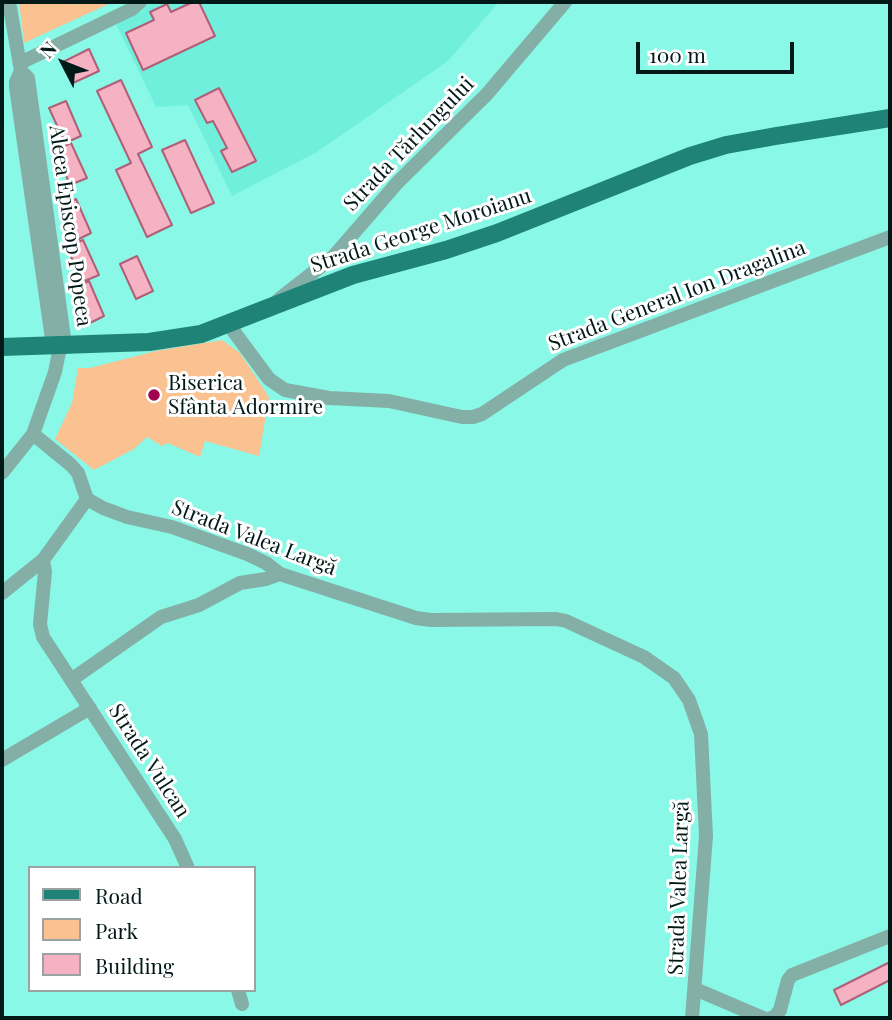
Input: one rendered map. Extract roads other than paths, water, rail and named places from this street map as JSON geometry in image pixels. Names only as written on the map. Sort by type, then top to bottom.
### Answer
[{"type":"main road","name":"Strada George Moroianu","points":[[2,347],[167,341],[201,334],[352,275],[446,250],[497,233],[690,156],[726,145],[776,135],[890,118]]},
{"type":"street","name":"Aleea Episcop Popeea","points":[[9,2],[20,67],[28,78],[16,87],[59,347]]},
{"type":"street","points":[[20,67],[132,9],[140,2]]},
{"type":"street","name":"Strada Tărlungului","points":[[275,305],[333,257],[398,182],[487,94],[565,2]]},
{"type":"street","name":"Strada General Ion Dragalina","points":[[229,325],[269,379],[285,390],[329,398],[389,401],[472,417],[482,414],[547,369],[580,352],[890,237]]},
{"type":"street","points":[[2,473],[33,434],[55,372],[59,347]]},
{"type":"street","points":[[2,593],[43,561],[87,499],[78,473],[33,434]]},
{"type":"street","name":"Strada Valea Largă","points":[[87,499],[127,517],[172,527],[247,554],[266,563],[280,574],[424,620],[566,621],[644,657],[674,678],[689,700],[701,734],[706,836],[692,1018]]},
{"type":"street","name":"Strada Vulcan","points":[[43,561],[46,572],[41,631],[175,839],[187,866]]},
{"type":"street","points":[[71,680],[161,617],[199,605],[240,583],[280,574]]},
{"type":"street","points":[[2,760],[90,708]]},
{"type":"street","points":[[771,1018],[780,1010],[788,980],[792,975],[890,936]]},
{"type":"street","points":[[695,989],[763,1018]]},
{"type":"place","name":"Biserica Sfânta Adormire","points":[[154,395]]}]
